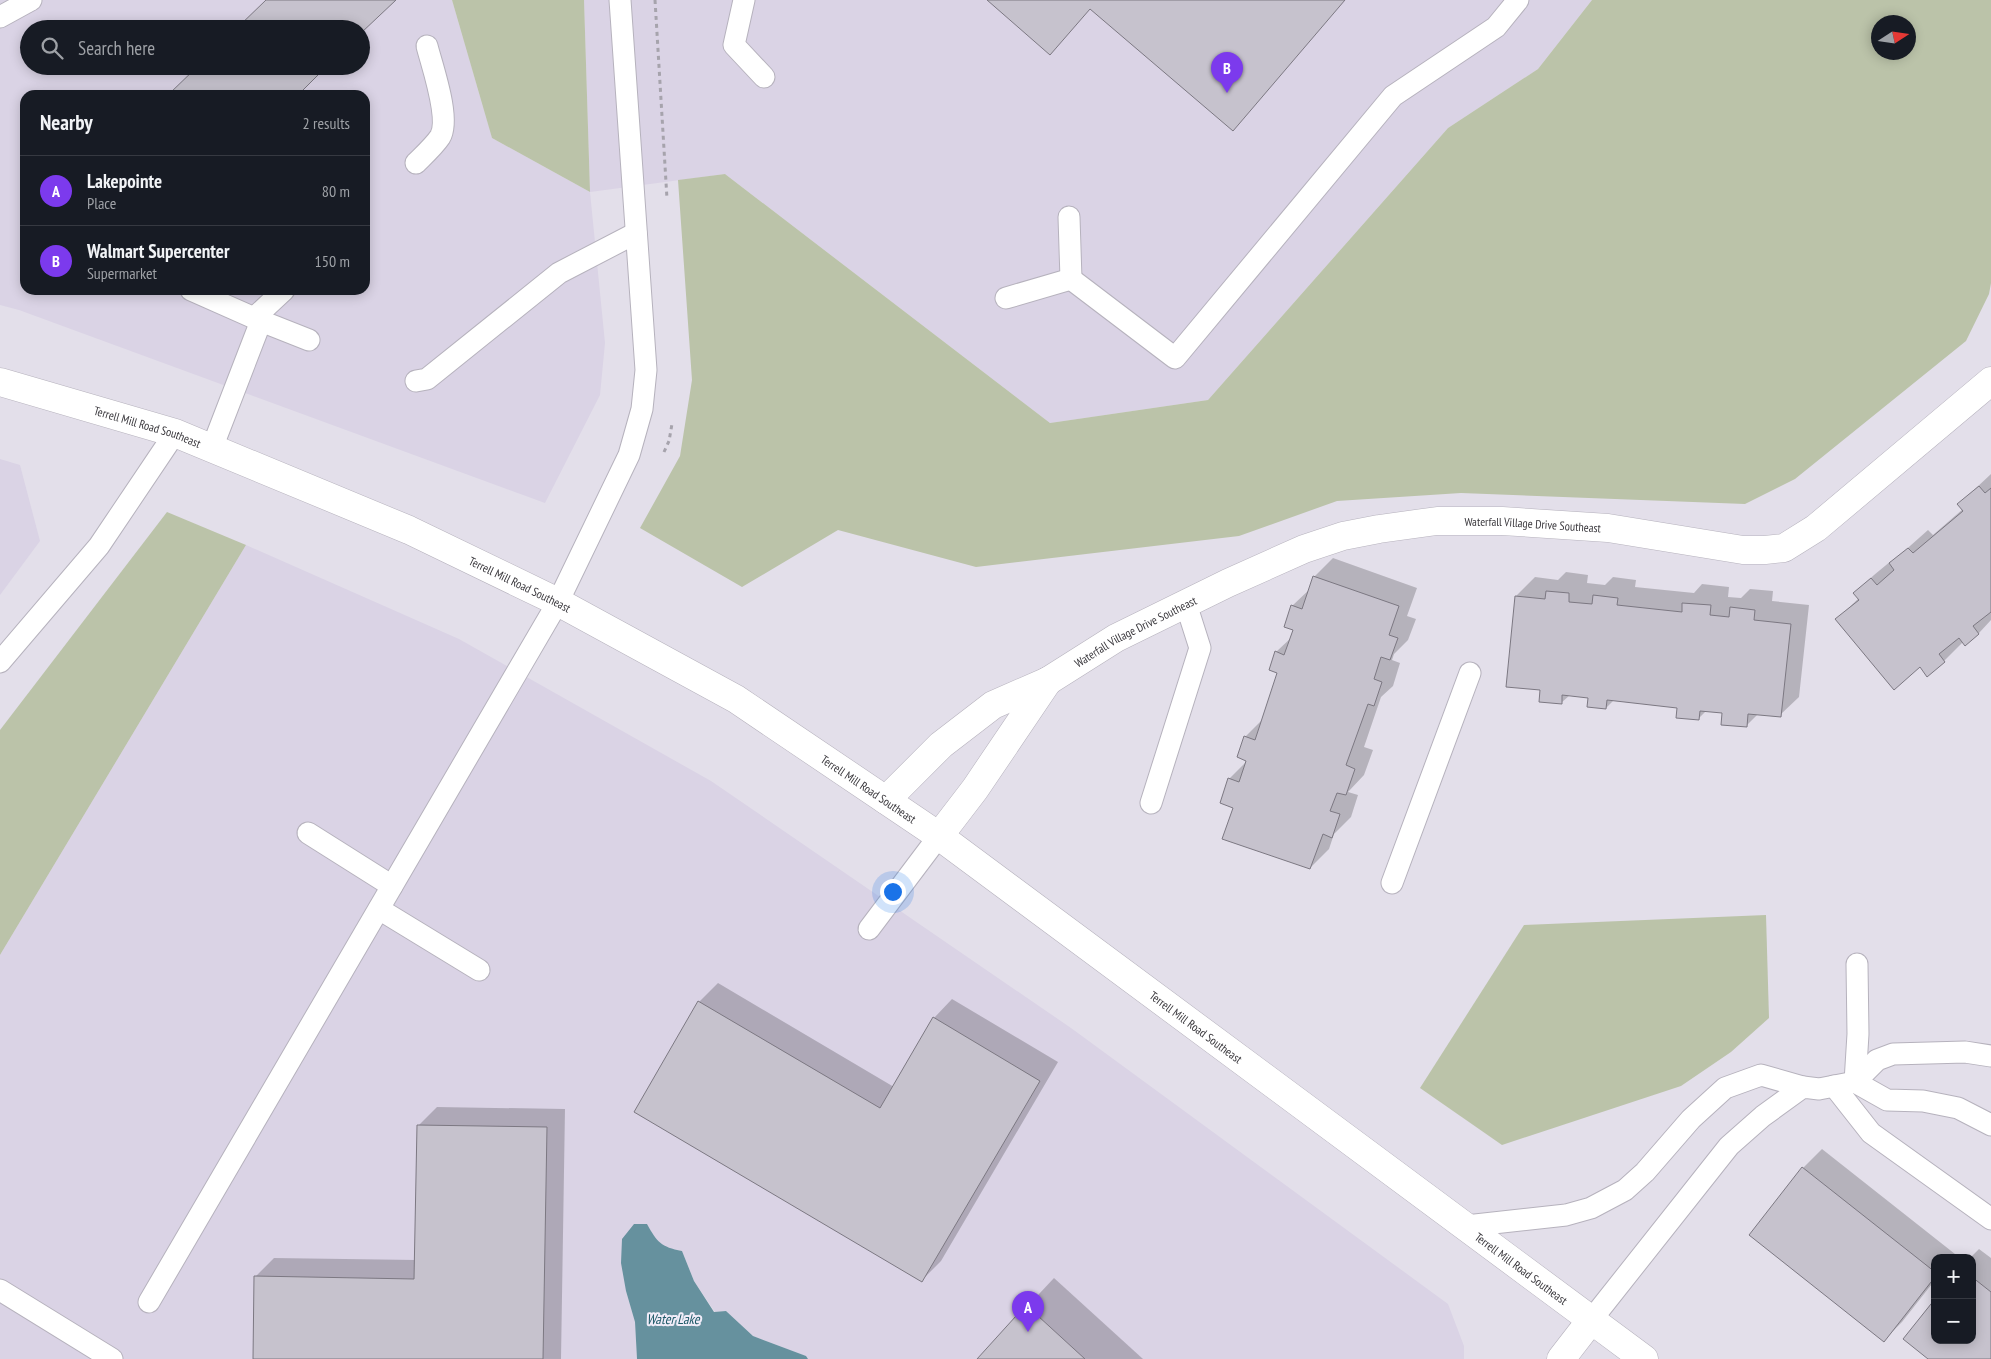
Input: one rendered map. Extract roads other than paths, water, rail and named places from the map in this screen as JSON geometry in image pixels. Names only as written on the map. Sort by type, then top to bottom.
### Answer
[{"type":"main road","name":"Waterfall Village Drive Southeast","points":[[886,800],[941,745],[993,705],[1048,681],[1116,638],[1304,549],[1343,536],[1437,521],[1502,521],[1608,528],[1743,550],[1784,548],[1816,528],[1991,381]]},
{"type":"main road","name":"Terrell Mill Road Southeast","points":[[0,382],[176,433],[409,530],[558,602],[736,699],[939,836],[1644,1359]]},
{"type":"main road","name":"Waterfall Village Drive Southeast","points":[[939,836],[975,789],[1048,681]]},
{"type":"main road","points":[[1561,1359],[1592,1319]]},
{"type":"lane","points":[[0,17],[31,0]]},
{"type":"lane","points":[[150,1302],[558,602],[629,455],[642,408],[646,370],[620,0]]},
{"type":"lane","points":[[744,0],[734,45],[764,77]]},
{"type":"lane","points":[[1071,279],[1175,358],[1393,96],[1496,27],[1518,0]]},
{"type":"lane","points":[[416,163],[440,137],[444,127],[443,112],[427,46]]},
{"type":"lane","points":[[1069,217],[1071,279]]},
{"type":"lane","points":[[416,381],[427,379],[559,273],[636,233]]},
{"type":"lane","points":[[1006,298],[1071,279]]},
{"type":"lane","points":[[202,295],[309,340]]},
{"type":"lane","points":[[212,448],[258,320],[280,295]]},
{"type":"lane","points":[[0,662],[99,546],[176,433]]},
{"type":"lane","points":[[1151,803],[1200,648],[1186,604]]},
{"type":"lane","points":[[1392,882],[1470,673]]},
{"type":"lane","points":[[308,833],[392,886]]},
{"type":"lane","points":[[869,929],[939,836]]},
{"type":"lane","points":[[379,909],[479,970]]},
{"type":"lane","points":[[1855,1082],[1858,1034],[1857,964]]},
{"type":"lane","points":[[1466,1226],[1566,1215],[1591,1208],[1625,1190],[1645,1172],[1691,1119],[1725,1088],[1761,1075],[1803,1087],[1819,1089],[1855,1082],[1877,1060],[1893,1054],[1965,1052],[1991,1056]]},
{"type":"lane","points":[[1855,1082],[1887,1100],[1923,1100],[1958,1108],[1991,1124]]},
{"type":"lane","points":[[1834,1086],[1871,1133],[1991,1219]]},
{"type":"lane","points":[[1592,1319],[1729,1146],[1763,1116],[1803,1087]]},
{"type":"lane","points":[[0,1290],[112,1359]]},
{"type":"water","name":"Water Lake","points":[[634,1224],[647,1224],[660,1243],[669,1248],[682,1251],[694,1281],[714,1312],[726,1311],[753,1336],[806,1356],[808,1359],[637,1359],[635,1322],[626,1291],[621,1263],[622,1239]]},
{"type":"place","name":"Walmart Supercenter","points":[[1227,93]]},
{"type":"place","name":"Lakepointe","points":[[1028,1332]]}]
